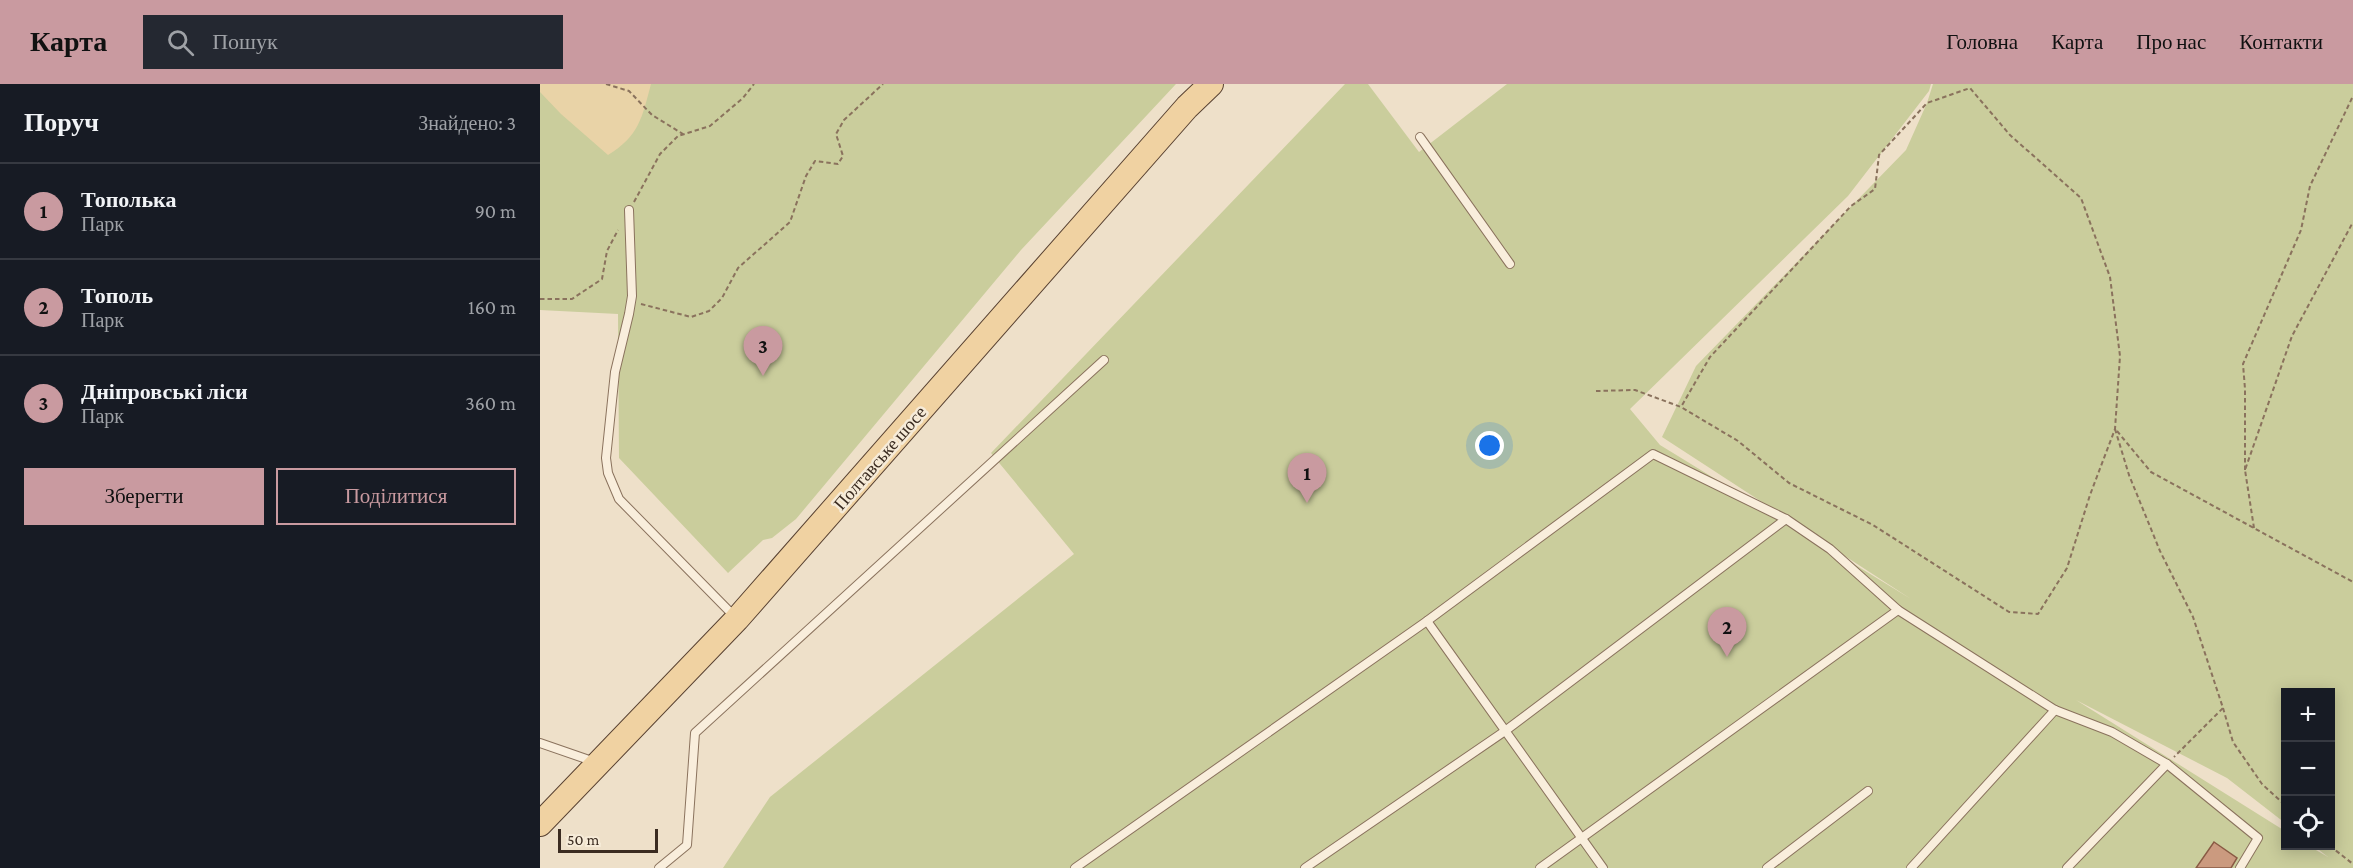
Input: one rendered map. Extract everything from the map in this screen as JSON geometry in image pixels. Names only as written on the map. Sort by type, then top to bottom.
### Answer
[{"type":"main road","name":"Полтавське шосе","points":[[543,819],[737,620],[1187,107],[1212,84]]},
{"type":"lane","points":[[1420,137],[1510,264]]},
{"type":"lane","points":[[629,210],[630,307],[615,372],[606,458],[608,473],[619,499],[737,620]]},
{"type":"lane","points":[[659,868],[687,845],[695,733],[1104,360]]},
{"type":"lane","points":[[1075,868],[1427,621],[1653,454],[1786,519],[1830,549],[1898,610],[2055,710],[2112,732],[2167,764],[2258,838],[2240,868]]},
{"type":"lane","points":[[1305,868],[1505,731],[1786,519]]},
{"type":"lane","points":[[1540,868],[1898,610]]},
{"type":"lane","points":[[1427,621],[1603,868]]},
{"type":"lane","points":[[1911,868],[2055,710]]},
{"type":"lane","points":[[540,743],[599,764]]},
{"type":"lane","points":[[2067,868],[2167,764]]},
{"type":"lane","points":[[1767,868],[1868,791]]},
{"type":"path","points":[[606,84],[629,91],[652,115],[684,134]]},
{"type":"path","points":[[540,299],[572,299],[602,279],[607,252],[660,154],[678,136],[710,126],[743,98],[754,84]]},
{"type":"path","points":[[630,307],[643,304],[669,313],[691,317],[710,310],[722,298],[738,268],[790,222],[806,176],[815,161],[838,164],[843,156],[836,134],[844,120],[884,84]]},
{"type":"path","points":[[1596,391],[1635,390],[1681,407],[1738,441],[1789,483],[1873,525],[2009,612],[2038,614],[2067,568],[2090,495],[2115,429],[2120,356],[2109,277],[2081,198],[2010,135],[1968,84]]},
{"type":"path","points":[[1681,407],[1710,357],[1851,206],[1875,189],[1879,155],[1927,103],[1970,88]]},
{"type":"path","points":[[2254,528],[2245,470],[2246,389],[2243,364],[2301,230],[2310,186],[2329,141],[2353,96]]},
{"type":"path","points":[[2245,470],[2292,336],[2353,222]]},
{"type":"path","points":[[2115,429],[2151,472],[2353,582]]},
{"type":"path","points":[[2115,429],[2129,476],[2160,551],[2193,617],[2233,742],[2262,784],[2281,801]]},
{"type":"path","points":[[2167,764],[2223,708]]},
{"type":"path","points":[[2335,850],[2353,864]]},
{"type":"green space","points":[[540,84],[1176,84],[1021,250],[796,519],[772,538],[763,540],[728,573],[619,458],[618,314],[540,310]]},
{"type":"green space","points":[[1345,84],[1368,84],[1419,152],[1507,84],[1931,84],[1929,91],[1848,196],[1630,409],[1660,445],[1911,599],[1662,437],[1696,366],[1906,150],[1933,84],[2353,84],[2353,868],[723,868],[770,797],[1074,554],[991,453]]},
{"type":"sand","points":[[540,84],[651,84],[638,125],[627,141],[608,155],[561,114],[540,92]]},
{"type":"building","points":[[2214,842],[2237,858],[2231,868],[2196,868]]},
{"type":"place","name":"Дніпровські ліси","points":[[763,376]]},
{"type":"place","name":"Тополька","points":[[1307,503]]},
{"type":"place","name":"Тополь","points":[[1727,657]]}]
